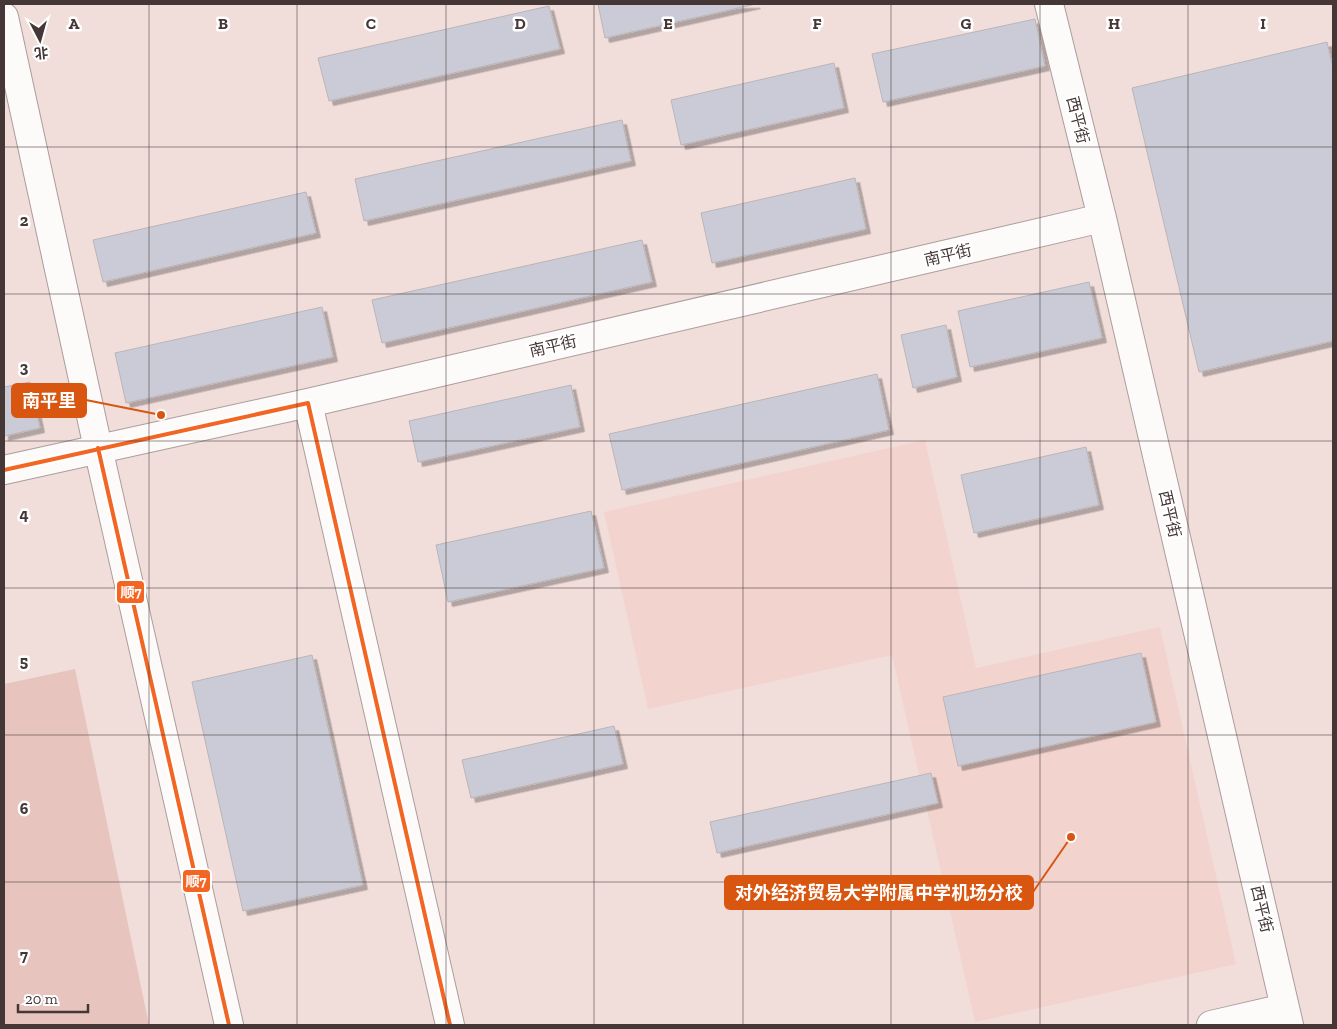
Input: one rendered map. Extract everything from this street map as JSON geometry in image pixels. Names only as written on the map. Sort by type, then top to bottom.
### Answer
[{"type":"street","name":"西平街","points":[[1049,4],[1102,218],[1287,1017]]},
{"type":"street","points":[[4,17],[98,448],[229,1025]]},
{"type":"street","name":"南平街","points":[[4,470],[308,402],[1102,218]]},
{"type":"street","points":[[308,402],[450,1025]]},
{"type":"street","points":[[1211,1025],[1287,1017]]},
{"type":"shaded area","points":[[925,440],[976,668],[1160,627],[1236,964],[975,1022],[892,655],[648,709],[604,512]]},
{"type":"shaded area","points":[[75,669],[149,1025],[4,1025],[4,684]]},
{"type":"building","points":[[598,4],[756,4],[605,38]]},
{"type":"building","points":[[549,6],[560,49],[329,101],[318,58]]},
{"type":"building","points":[[1035,19],[1045,66],[883,102],[872,54]]},
{"type":"building","points":[[1327,42],[1333,68],[1333,341],[1199,372],[1132,88]]},
{"type":"building","points":[[834,63],[844,108],[681,145],[671,100]]},
{"type":"building","points":[[622,120],[631,161],[364,221],[355,179]]},
{"type":"building","points":[[855,178],[866,229],[712,263],[701,213]]},
{"type":"building","points":[[306,192],[316,233],[103,282],[93,240]]},
{"type":"building","points":[[642,240],[652,282],[382,343],[372,300]]},
{"type":"building","points":[[1089,282],[1102,338],[970,367],[958,311]]},
{"type":"building","points":[[322,307],[333,357],[126,403],[115,353]]},
{"type":"building","points":[[946,325],[957,377],[913,388],[901,335]]},
{"type":"building","points":[[877,374],[889,430],[622,490],[609,434]]},
{"type":"building","points":[[30,382],[40,428],[4,436],[4,387]]},
{"type":"building","points":[[571,385],[580,427],[418,462],[409,421]]},
{"type":"building","points":[[1086,447],[1099,505],[974,533],[961,475]]},
{"type":"building","points":[[591,511],[604,568],[448,602],[436,545]]},
{"type":"building","points":[[1141,653],[1156,722],[958,766],[943,697]]},
{"type":"building","points":[[312,655],[363,885],[243,911],[192,682]]},
{"type":"building","points":[[614,726],[623,764],[471,798],[462,760]]},
{"type":"building","points":[[931,773],[938,803],[717,853],[710,822]]},
{"type":"transit line","name":"顺7","points":[[4,470],[308,403],[450,1025]]},
{"type":"transit line","name":"顺7","points":[[98,448],[229,1025]]},
{"type":"place","name":"南平里","points":[[161,415]]},
{"type":"place","name":"对外经济贸易大学附属中学机场分校","points":[[1071,837]]}]
